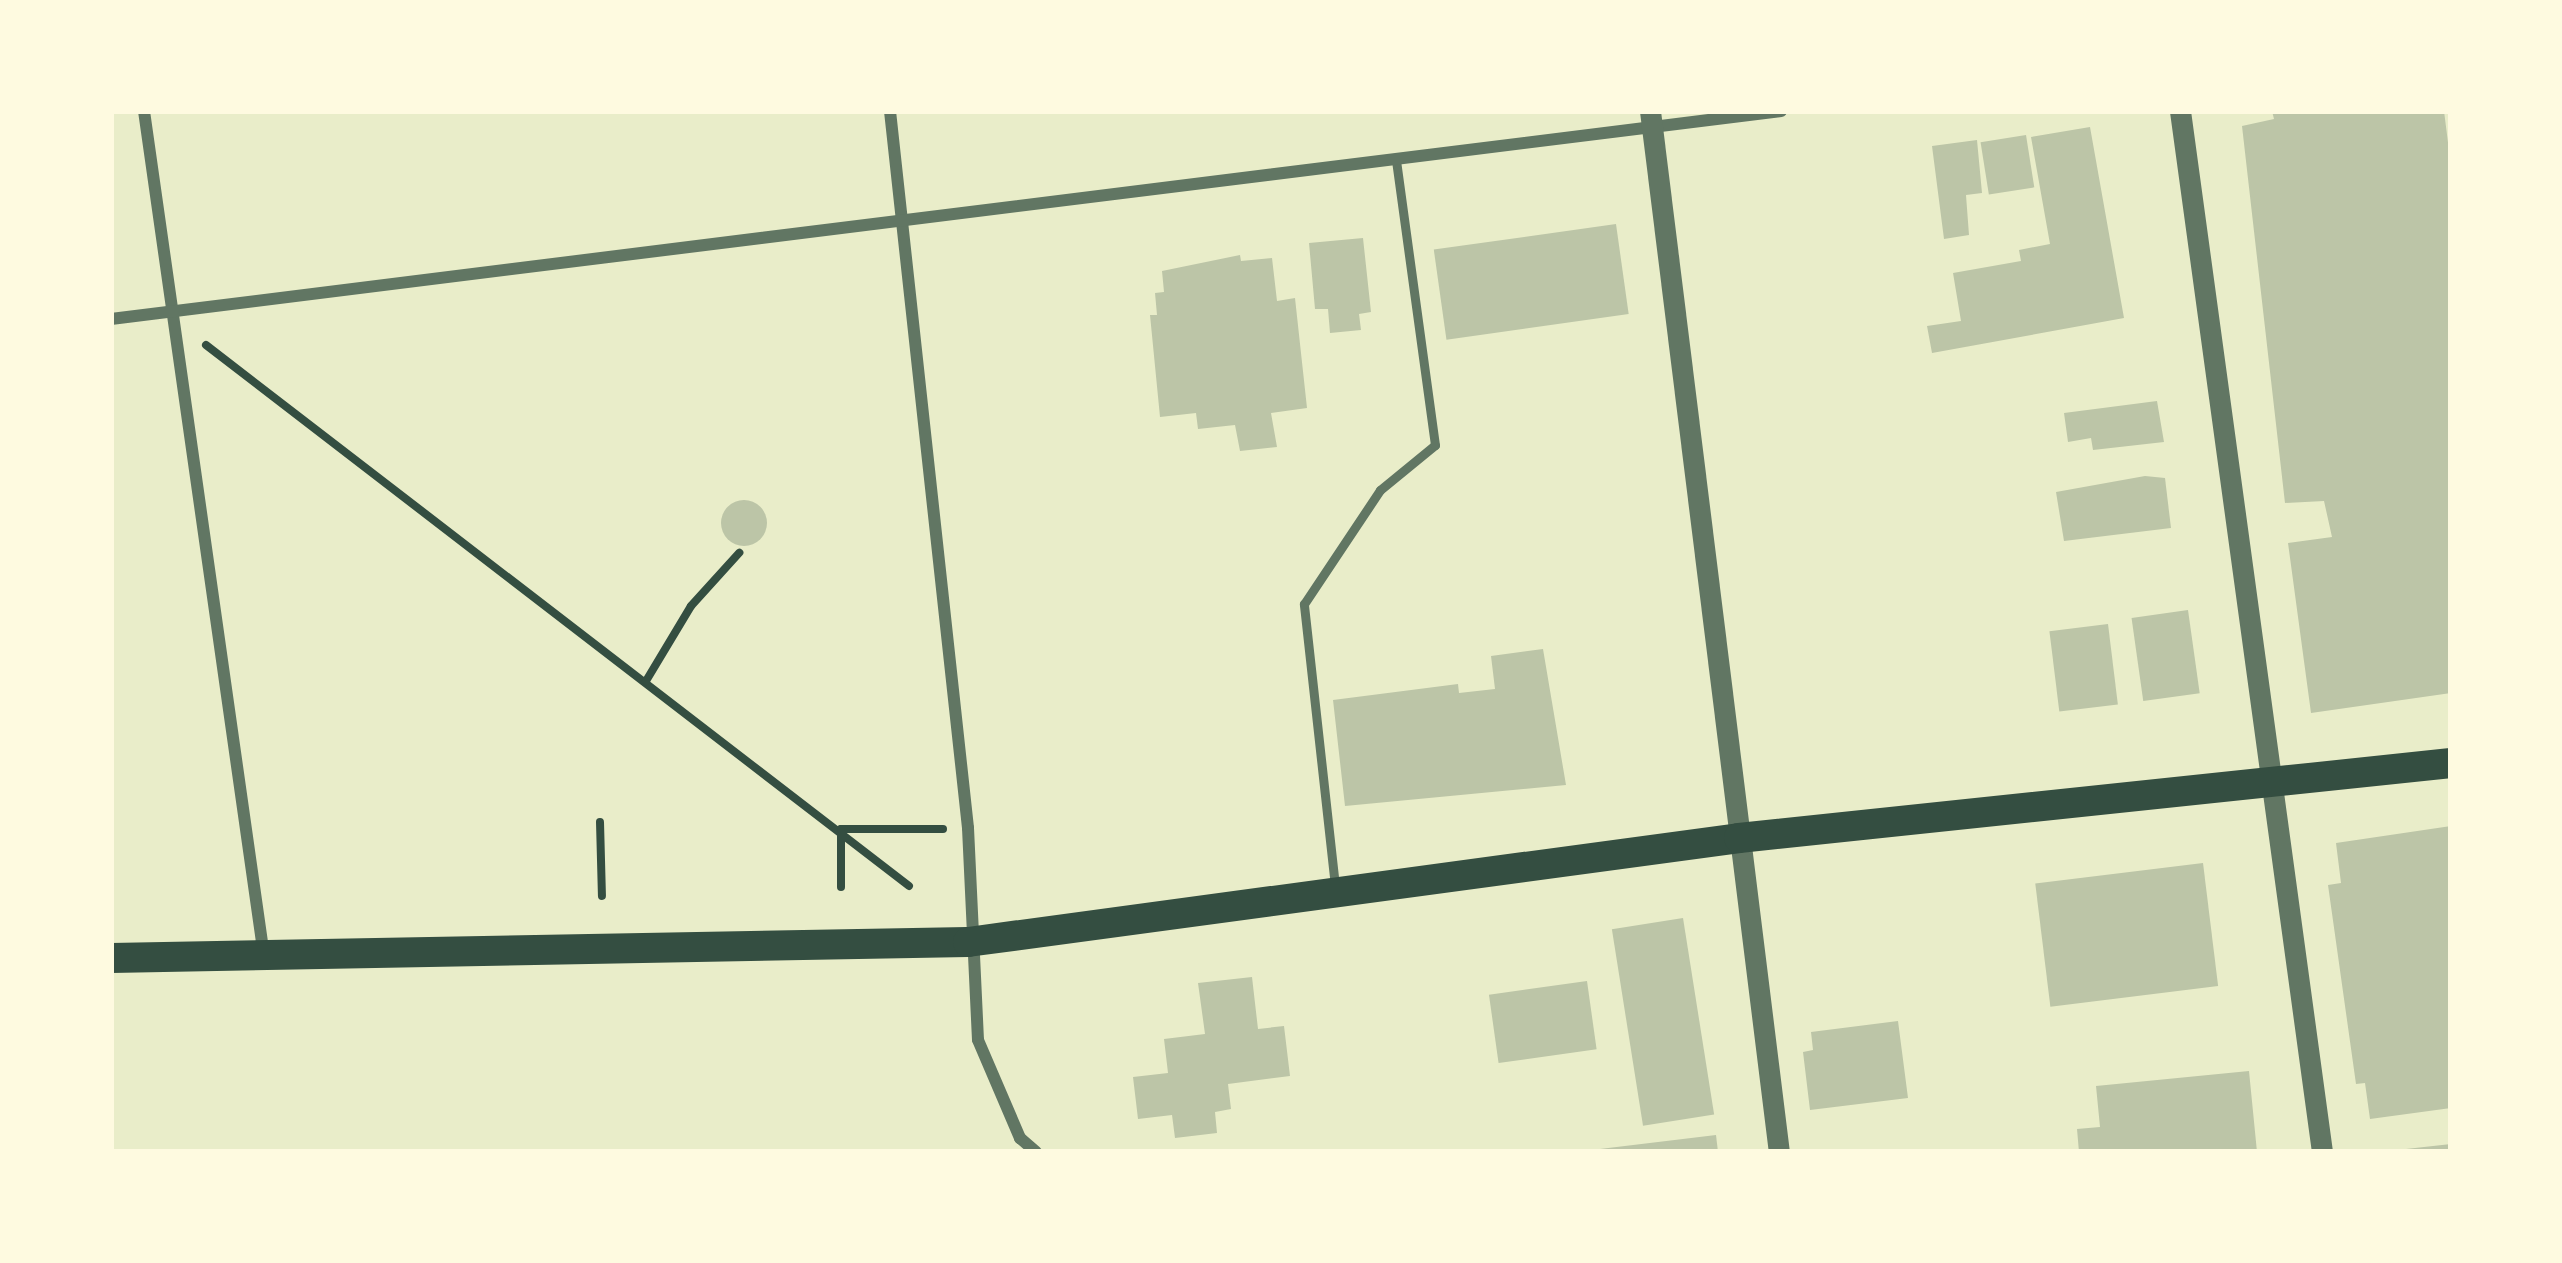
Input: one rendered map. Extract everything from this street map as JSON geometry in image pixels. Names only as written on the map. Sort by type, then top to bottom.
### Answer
[{"type":"main road","points":[[111,958],[968,942],[1739,838],[2451,763]]},
{"type":"street","points":[[144,111],[264,958]]},
{"type":"street","points":[[890,111],[968,828],[968,942],[978,1040],[1020,1138],[1036,1152]]},
{"type":"street","points":[[111,319],[1396,161],[1651,120],[1780,111]]},
{"type":"street","points":[[2180,111],[2276,780],[2322,1152]]},
{"type":"street","points":[[1651,120],[1779,1152]]},
{"type":"lane","points":[[1336,892],[1304,604],[1380,490],[1435,445],[1396,161]]},
{"type":"path","points":[[170,312],[909,886]]},
{"type":"path","points":[[646,681],[691,606],[739,553]]},
{"type":"path","points":[[600,822],[602,896]]},
{"type":"path","points":[[841,830],[968,828]]},
{"type":"path","points":[[841,830],[841,887]]},
{"type":"building","points":[[2272,111],[2444,111],[2451,166],[2451,693],[2311,713],[2288,543],[2332,537],[2324,501],[2285,503],[2242,126],[2274,119]]},
{"type":"building","points":[[2090,127],[2124,318],[1932,353],[1927,326],[1961,321],[1953,273],[2021,261],[2019,250],[2050,244],[2031,137]]},
{"type":"building","points":[[2026,135],[2034,187],[1989,195],[1981,142]]},
{"type":"building","points":[[1977,140],[1982,193],[1966,195],[1969,235],[1944,239],[1932,146]]},
{"type":"building","points":[[1616,224],[1629,314],[1446,340],[1434,250]]},
{"type":"building","points":[[1363,238],[1371,312],[1359,314],[1361,330],[1330,333],[1328,309],[1315,309],[1309,243]]},
{"type":"building","points":[[1240,255],[1241,261],[1272,258],[1277,301],[1295,298],[1307,408],[1271,413],[1277,447],[1240,451],[1235,425],[1198,429],[1196,413],[1160,417],[1150,315],[1157,315],[1155,293],[1164,292],[1162,271]]},
{"type":"building","points":[[2157,401],[2164,442],[2093,450],[2091,438],[2068,442],[2064,413]]},
{"type":"building","points":[[2145,476],[2165,478],[2171,528],[2064,541],[2056,492]]},
{"type":"building","points":[[744,500],[760,507],[767,523],[760,539],[744,546],[728,539],[721,523],[728,507]]},
{"type":"building","points":[[2188,610],[2200,693],[2143,701],[2132,618]]},
{"type":"building","points":[[2108,624],[2118,704],[2059,712],[2049,631]]},
{"type":"building","points":[[1543,649],[1566,785],[1345,806],[1333,700],[1458,684],[1459,693],[1495,689],[1491,656]]},
{"type":"building","points":[[2451,826],[2451,1108],[2370,1119],[2365,1083],[2356,1084],[2328,885],[2341,883],[2336,843]]},
{"type":"building","points":[[2203,863],[2218,986],[2050,1007],[2035,884]]},
{"type":"building","points":[[1683,918],[1714,1115],[1643,1126],[1612,929]]},
{"type":"building","points":[[1252,977],[1258,1029],[1284,1026],[1290,1076],[1228,1084],[1231,1109],[1215,1112],[1217,1133],[1175,1138],[1172,1115],[1138,1119],[1133,1077],[1168,1073],[1164,1039],[1205,1034],[1198,983]]},
{"type":"building","points":[[1587,981],[1597,1049],[1499,1063],[1489,995]]},
{"type":"building","points":[[1898,1021],[1908,1098],[1810,1110],[1803,1052],[1813,1050],[1811,1032]]},
{"type":"building","points":[[2249,1071],[2257,1152],[2079,1152],[2077,1129],[2100,1127],[2096,1086]]},
{"type":"building","points":[[1716,1135],[1718,1152],[1600,1149]]},
{"type":"building","points":[[2451,1144],[2451,1152],[2406,1149]]}]
